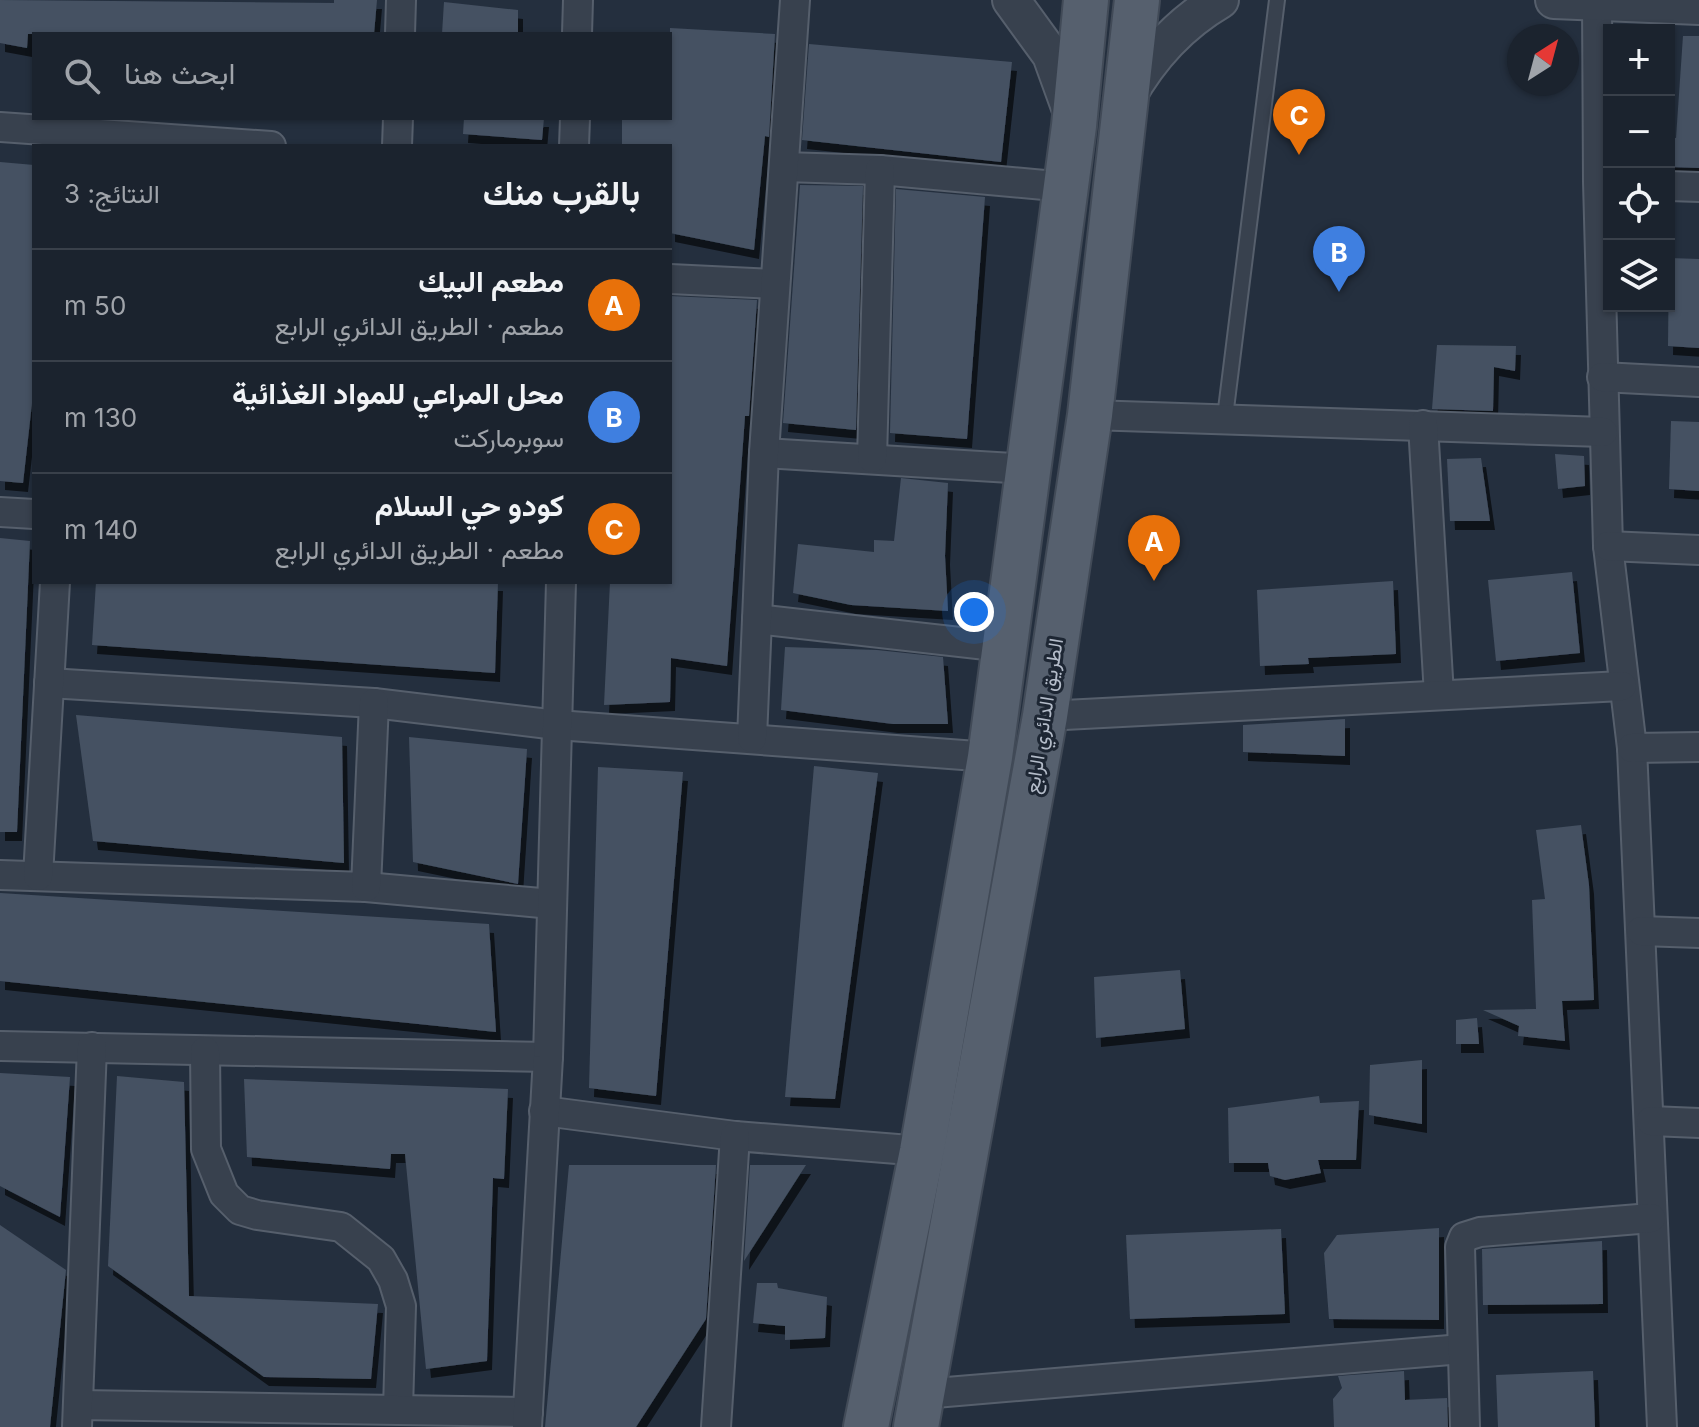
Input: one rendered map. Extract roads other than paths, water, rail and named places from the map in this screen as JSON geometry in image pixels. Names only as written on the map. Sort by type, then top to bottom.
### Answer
[{"type":"main road","points":[[866,1427],[922,1151],[990,757],[1074,126],[1086,0]]},
{"type":"main road","name":"الطريق الدائري الرابع","points":[[920,1411],[1045,716],[1090,415],[1137,0]]},
{"type":"street","points":[[400,32],[401,0]]},
{"type":"street","points":[[577,32],[578,0]]},
{"type":"street","points":[[752,738],[764,453],[795,0]]},
{"type":"street","points":[[1011,0],[1051,55],[1069,101],[1074,126]]},
{"type":"street","points":[[1124,102],[1163,44],[1189,20],[1220,0]]},
{"type":"street","points":[[1554,0],[1699,6]]},
{"type":"street","points":[[1597,2],[1603,182],[1603,432],[1608,546],[1622,686],[1632,748],[1651,1121],[1651,1218],[1662,1427]]},
{"type":"street","points":[[397,144],[398,120]]},
{"type":"street","points":[[574,144],[575,120]]},
{"type":"street","points":[[0,127],[80,139],[216,144]]},
{"type":"street","points":[[784,167],[880,170],[1066,187]]},
{"type":"street","points":[[872,458],[880,170]]},
{"type":"street","points":[[1675,186],[1699,187]]},
{"type":"street","points":[[672,279],[775,284]]},
{"type":"street","points":[[1602,377],[1699,382]]},
{"type":"street","points":[[1090,415],[1225,417],[1603,432]]},
{"type":"street","points":[[1423,425],[1439,695]]},
{"type":"street","points":[[764,453],[1028,469]]},
{"type":"street","points":[[0,512],[32,514]]},
{"type":"street","points":[[1608,546],[1699,550]]},
{"type":"street","points":[[38,876],[55,584]]},
{"type":"street","points":[[92,1047],[78,1416],[398,1409],[527,1420],[548,1057],[561,584]]},
{"type":"street","points":[[757,619],[1004,647]]},
{"type":"street","points":[[49,683],[374,703],[557,725],[990,757]]},
{"type":"street","points":[[1045,716],[1622,686]]},
{"type":"street","points":[[366,887],[374,703]]},
{"type":"street","points":[[1632,748],[1699,747]]},
{"type":"street","points":[[0,875],[366,887],[552,904]]},
{"type":"street","points":[[1641,931],[1699,933]]},
{"type":"street","points":[[0,1046],[548,1057]]},
{"type":"street","points":[[205,1051],[206,1149],[224,1194],[240,1210],[257,1215],[341,1227],[381,1259],[393,1280],[401,1306],[398,1409]]},
{"type":"street","points":[[544,1111],[735,1136],[922,1151]]},
{"type":"street","points":[[1651,1121],[1699,1123]]},
{"type":"street","points":[[716,1427],[735,1136]]},
{"type":"street","points":[[1465,1427],[1460,1247],[1464,1237],[1480,1232],[1651,1218]]},
{"type":"street","points":[[920,1411],[1462,1349]]},
{"type":"lane","points":[[1225,417],[1277,0]]},
{"type":"place","name":"كودو حي السلام","points":[[1299,155]]},
{"type":"place","name":"محل المراعي للمواد الغذائية","points":[[1339,292]]},
{"type":"place","name":"مطعم البيك","points":[[1154,581]]}]
